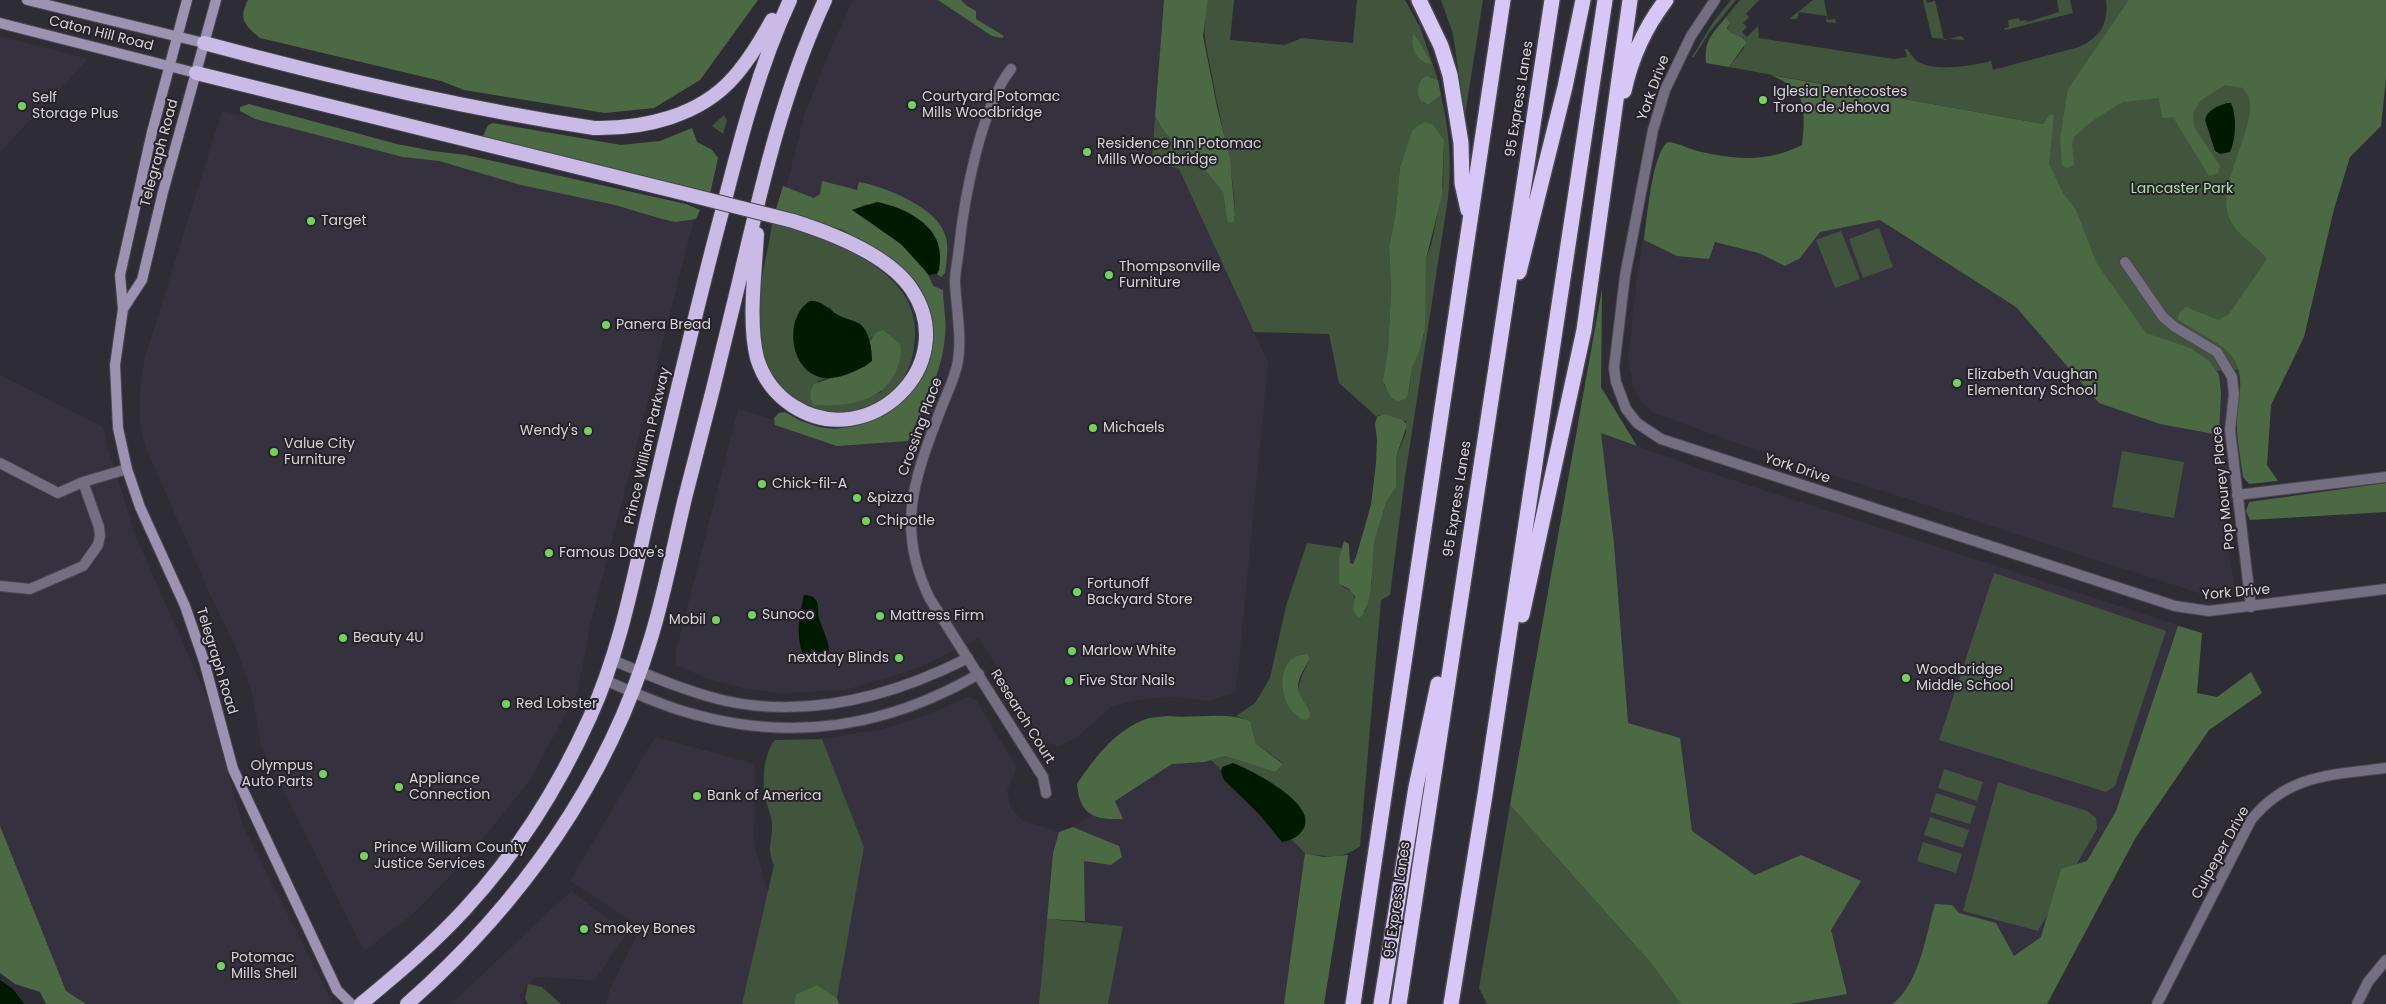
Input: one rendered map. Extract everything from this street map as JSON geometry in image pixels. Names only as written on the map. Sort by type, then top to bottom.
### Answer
[{"type":"highway","points":[[204,44],[336,79],[450,103],[542,120],[613,128],[635,126],[675,116],[720,90],[734,78],[754,52],[784,0]]},
{"type":"highway","name":"Prince William Parkway","points":[[361,1004],[438,937],[491,879],[539,810],[570,759],[605,680],[620,637],[701,289],[744,126],[772,40],[790,0]]},
{"type":"highway","points":[[407,1004],[478,937],[533,871],[577,804],[598,765],[632,692],[651,637],[772,144],[808,36],[825,0]]},
{"type":"highway","points":[[1419,0],[1441,46],[1450,75],[1461,143],[1462,183],[1470,218]]},
{"type":"highway","points":[[1353,1004],[1428,515],[1503,0]]},
{"type":"highway","name":"95 Express Lanes","points":[[1399,1004],[1552,0]]},
{"type":"highway","points":[[1495,366],[1565,87],[1583,0]]},
{"type":"highway","points":[[1450,1004],[1485,795],[1605,0]]},
{"type":"highway","points":[[1485,795],[1506,710],[1524,603],[1584,330],[1630,0]]},
{"type":"highway","points":[[1606,170],[1626,82],[1635,56],[1649,27],[1666,0]]},
{"type":"highway","points":[[196,72],[690,196],[792,221],[830,233],[881,262],[901,278],[918,302],[926,330],[922,360],[915,374],[902,392],[872,414],[842,421],[812,416],[787,402],[765,377],[756,351],[754,310],[758,200]]},
{"type":"highway","points":[[1381,1004],[1416,786],[1464,570]]},
{"type":"main road","name":"Caton Hill Road","points":[[27,0],[204,44]]},
{"type":"main road","name":"Telegraph Road","points":[[187,0],[150,141],[120,276],[123,309],[115,365],[115,398],[118,428],[127,469],[140,507],[192,626],[210,680],[238,783],[337,990],[351,1004]]},
{"type":"main road","name":"Telegraph Road","points":[[123,309],[142,280],[163,192],[216,0]]},
{"type":"main road","name":"Caton Hill Road","points":[[0,23],[196,72]]},
{"type":"street","name":"York Drive","points":[[1715,0],[1677,62],[1662,97],[1653,130],[1625,276],[1614,368],[1620,396],[1626,409],[1637,423],[1648,432],[1670,442],[2175,606],[2209,611],[2386,589]]},
{"type":"street","name":"Crossing Place","points":[[968,658],[930,599],[918,572],[912,539],[911,508],[913,491],[925,448],[958,362],[959,342],[955,280],[961,222],[974,162],[996,94],[1012,69]]},
{"type":"street","name":"Pop Mourey Place","points":[[2125,262],[2164,317],[2184,332],[2209,345],[2217,352],[2227,366],[2234,388],[2230,430],[2251,607]]},
{"type":"street","points":[[0,463],[58,493],[83,482],[127,469]]},
{"type":"street","points":[[2237,495],[2386,477]]},
{"type":"street","points":[[0,586],[30,589],[83,566],[98,545],[100,527],[83,482]]},
{"type":"street","points":[[612,660],[724,700],[793,707],[848,702],[890,692],[925,679],[968,658]]},
{"type":"street","name":"Research Court","points":[[968,658],[1043,777],[1046,793]]},
{"type":"street","points":[[605,680],[686,712],[729,723],[765,728],[813,728],[849,724],[902,710],[951,690],[979,674]]},
{"type":"street","name":"Culpeper Drive","points":[[2157,1004],[2252,820],[2262,807],[2274,796],[2300,782],[2316,777],[2386,768]]},
{"type":"street","points":[[2357,1004],[2368,982],[2386,960]]},
{"type":"shaded area","points":[[248,0],[758,0],[700,80],[654,108],[605,113],[464,90],[441,81],[260,38],[247,26],[243,17]]},
{"type":"shaded area","points":[[853,0],[1164,0],[1152,161],[1179,169],[1268,363],[1236,692],[1208,701],[1174,697],[1141,699],[1111,707],[1076,738],[1059,746],[1043,741],[979,638],[918,668],[846,690],[781,693],[746,689],[706,678],[676,665],[676,651],[738,409],[805,429],[887,428],[938,357],[900,261],[784,196],[804,116],[830,50]]},
{"type":"shaded area","points":[[938,0],[961,0],[976,11],[976,19],[1004,36],[1002,38],[992,36]]},
{"type":"shaded area","points":[[1164,0],[1208,0],[1203,36],[1217,107],[1230,159],[1235,215],[1233,223],[1227,221],[1223,192],[1198,162],[1165,133],[1155,116]]},
{"type":"shaded area","points":[[2129,0],[2386,0],[2386,79],[2381,126],[2350,157],[2334,209],[2304,337],[2271,405],[2267,465],[2278,481],[2249,484],[2243,477],[2237,430],[2240,381],[2237,364],[2232,356],[2221,346],[2178,319],[2179,313],[2186,307],[2218,320],[2229,314],[2267,259],[2238,232],[2229,218],[2227,210],[2229,183],[2248,122],[2250,109],[2249,98],[2245,90],[2225,85],[2201,100],[2193,113],[2194,127],[2220,166],[2218,173],[2209,176],[2173,117],[2162,118],[2159,98],[2124,102],[2091,122],[2074,137],[2072,144],[2074,165],[2066,168],[2062,164],[2060,139],[2068,89]]},
{"type":"shaded area","points":[[1726,17],[1730,23],[1727,28],[1729,32],[1743,38],[1746,43],[1729,67],[1706,63],[1706,48],[1710,38]]},
{"type":"shaded area","points":[[1413,34],[1432,64],[1418,58],[1414,49]]},
{"type":"shaded area","name":"Self Storage Plus","points":[[0,36],[88,59],[0,152]]},
{"type":"shaded area","points":[[1771,75],[2043,124],[2050,114],[2054,115],[2049,164],[2063,193],[2076,210],[2097,264],[2146,333],[2190,348],[2209,361],[2219,375],[2221,393],[2219,435],[2160,424],[2099,403],[2016,307],[1880,220],[1820,232],[1800,258],[1785,266],[1759,253],[1715,242],[1709,259],[1677,256],[1644,240],[1654,172],[1662,149],[1668,142],[1702,152],[1740,158],[1765,157],[1789,151],[1802,145],[1804,121],[1800,97],[1791,87]]},
{"type":"shaded area","points":[[1426,76],[1438,80],[1441,95],[1428,105],[1421,101],[1418,94],[1419,84]]},
{"type":"shaded area","points":[[2231,103],[2233,109],[2235,134],[2230,152],[2220,154],[2215,151],[2205,120],[2210,111]]},
{"type":"shaded area","points":[[249,104],[397,144],[466,155],[686,204],[700,210],[696,219],[675,222],[615,205],[521,185],[439,161],[403,157],[255,119],[240,111],[240,107]]},
{"type":"shaded area","points":[[222,111],[695,216],[589,630],[578,691],[530,780],[464,862],[413,914],[364,951],[262,748],[252,693],[234,643],[212,599],[145,445],[140,421],[140,389],[145,358]]},
{"type":"shaded area","points":[[1425,122],[1433,125],[1444,140],[1442,195],[1426,259],[1425,329],[1420,349],[1412,368],[1408,395],[1405,399],[1397,401],[1390,396],[1383,381],[1388,349],[1391,290],[1389,247],[1395,217],[1400,167],[1412,131]]},
{"type":"shaded area","points":[[493,123],[621,145],[660,141],[692,128],[697,142],[712,150],[718,158],[710,194],[483,136],[488,125]]},
{"type":"shaded area","name":"Elizabeth Vaughan Elementary School","points":[[1654,169],[2016,224],[2290,366],[2271,405],[2224,522],[2235,590],[2202,594],[1759,451],[1652,412],[1640,400],[1634,389],[1628,361],[1636,285]]},
{"type":"shaded area","points":[[822,181],[857,190],[859,182],[897,194],[923,208],[934,217],[942,227],[946,238],[945,273],[941,277],[937,274],[940,269],[867,204],[853,210],[910,252],[919,262],[933,286],[943,290],[945,331],[940,364],[931,390],[908,441],[837,446],[775,425],[774,418],[779,413],[785,412],[801,421],[819,427],[834,429],[855,426],[885,414],[902,401],[915,386],[921,374],[929,338],[892,261],[843,230],[776,209],[783,186],[814,198],[820,194]]},
{"type":"shaded area","points":[[877,202],[898,208],[927,226],[934,235],[938,245],[940,261],[937,274],[929,275],[901,244],[852,210]]},
{"type":"shaded area","points":[[1602,289],[1601,387],[1637,446],[1601,433],[1614,544],[1628,723],[1680,738],[1692,831],[1755,875],[1801,855],[1861,881],[1831,930],[1847,994],[1791,1004],[1681,1004],[1650,962],[1510,805]]},
{"type":"shaded area","points":[[810,301],[822,304],[838,315],[860,324],[868,336],[872,361],[848,374],[829,378],[814,374],[803,365],[796,352],[793,338],[795,323],[800,310]]},
{"type":"shaded area","points":[[883,330],[900,344],[901,348],[899,364],[890,382],[882,390],[861,401],[849,404],[814,405],[810,394],[814,384],[866,366],[871,347],[869,342],[877,332]]},
{"type":"shaded area","points":[[0,375],[103,427],[135,535],[209,702],[242,824],[333,1004],[86,1004],[66,991],[0,826]]},
{"type":"shaded area","points":[[1384,414],[1403,420],[1407,425],[1396,457],[1396,487],[1386,503],[1374,543],[1368,603],[1362,616],[1358,618],[1353,610],[1355,596],[1349,589],[1339,584],[1339,557],[1344,541],[1349,544],[1350,563],[1353,564],[1356,557],[1371,505],[1376,463],[1377,439],[1375,424],[1377,417]]},
{"type":"shaded area","name":"Woodbridge Middle School","points":[[1601,433],[1705,471],[2202,633],[2058,983],[2047,1004],[1681,1004],[1631,766]]},
{"type":"shaded area","points":[[2386,483],[2386,512],[2250,520],[2246,511],[2249,502]]},
{"type":"shaded area","points":[[804,595],[809,595],[817,601],[819,618],[829,647],[828,658],[822,662],[817,662],[810,658],[805,659],[800,644],[799,627]]},
{"type":"shaded area","points":[[2178,626],[2202,633],[2197,693],[2217,697],[2251,672],[2262,693],[2209,730],[2136,837],[2047,1004],[1893,1004],[1910,983],[1916,971],[1935,904],[1952,905],[1959,913],[1996,923],[2014,956],[2041,937],[2061,869],[2087,861],[2116,811]]},
{"type":"shaded area","points":[[1308,654],[1310,658],[1300,676],[1298,684],[1300,696],[1310,713],[1310,717],[1306,720],[1296,715],[1289,707],[1284,696],[1283,684],[1284,673],[1288,663],[1296,656]]},
{"type":"shaded area","points":[[968,697],[976,700],[1016,766],[1007,790],[1011,808],[1022,820],[1059,832],[1053,853],[1039,1004],[839,1004],[837,998],[864,847],[822,739],[883,729],[928,715]]},
{"type":"shaded area","points":[[1230,716],[1250,721],[1256,744],[1283,764],[1275,772],[1225,756],[1204,762],[1172,764],[1115,801],[1123,819],[1096,817],[1090,814],[1081,803],[1077,784],[1097,756],[1131,726],[1154,717]]},
{"type":"shaded area","points":[[655,737],[755,764],[754,844],[773,911],[751,1004],[606,1004],[610,989],[641,927],[570,881]]},
{"type":"shaded area","points":[[1211,760],[1305,853],[1284,1004],[1108,1004],[1123,926],[1085,921],[1084,860],[1073,827],[1172,764]]},
{"type":"shaded area","points":[[1233,763],[1267,780],[1292,798],[1301,808],[1305,818],[1304,828],[1300,834],[1282,842],[1259,814],[1224,780],[1221,772],[1222,767]]},
{"type":"shaded area","points":[[0,826],[66,991],[86,1004],[46,1004],[40,992],[15,984],[0,973]]},
{"type":"shaded area","points":[[1073,827],[1119,846],[1122,857],[1111,865],[1084,861],[1085,921],[1047,919],[1053,853],[1059,832]]},
{"type":"shaded area","points":[[1305,853],[1323,857],[1348,855],[1324,1004],[1284,1004]]},
{"type":"shaded area","points":[[571,891],[627,933],[595,980],[535,977],[520,995],[523,1004],[451,1004]]},
{"type":"shaded area","points":[[0,980],[13,989],[24,1004],[0,1004]]},
{"type":"shaded area","points":[[817,985],[837,998],[839,1004],[794,1004],[796,994]]},
{"type":"green space","points":[[1208,0],[1234,0],[1230,40],[1285,45],[1302,38],[1353,43],[1357,0],[1405,0],[1420,27],[1438,80],[1429,77],[1423,103],[1428,105],[1441,95],[1446,121],[1450,159],[1448,198],[1405,477],[1390,595],[1381,600],[1360,846],[1347,854],[1327,856],[1305,853],[1211,760],[1225,756],[1275,772],[1283,763],[1256,744],[1250,721],[1236,716],[1255,703],[1270,678],[1286,606],[1307,543],[1342,548],[1339,557],[1341,586],[1353,592],[1355,601],[1365,612],[1372,582],[1371,569],[1374,543],[1386,503],[1396,487],[1396,457],[1406,433],[1406,421],[1379,415],[1377,417],[1339,383],[1329,334],[1254,332],[1179,169],[1152,161],[1155,116],[1165,133],[1198,162],[1223,192],[1227,220],[1235,218],[1230,164],[1205,38]],"holes":[[[1429,123],[1444,140],[1443,185],[1432,242],[1426,259],[1424,335],[1412,368],[1409,391],[1394,399],[1384,385],[1391,290],[1389,247],[1395,217],[1400,167],[1410,138]],[[1308,654],[1310,658],[1301,678],[1299,690],[1303,703],[1308,710],[1298,717],[1288,701],[1285,691],[1284,673],[1294,658]]]},
{"type":"green space","points":[[1441,0],[1483,0],[1465,115],[1453,34]]},
{"type":"green space","points":[[1731,0],[1736,0],[1709,33],[1694,57],[1692,57],[1714,21]]},
{"type":"green space","name":"Lancaster Park","points":[[1740,0],[1759,0],[1746,14],[1749,17],[1743,23],[1747,27],[1742,32],[1747,37],[1758,26],[1759,38],[1894,59],[1907,57],[1905,49],[1907,49],[1916,60],[1927,65],[1955,67],[1991,61],[1993,70],[2079,47],[2086,43],[2098,34],[2102,28],[2106,16],[2106,0],[2386,0],[2366,51],[2290,366],[2136,376],[2016,224],[2043,124],[1729,67],[1744,48],[1744,38],[1729,33],[1727,30],[1730,23],[1726,17]]},
{"type":"green space","points":[[1813,0],[1824,0],[1828,20],[1835,19],[1836,23],[1826,22],[1827,16],[1799,12],[1797,19],[1789,19]]},
{"type":"green space","points":[[1923,0],[1926,0],[1927,3],[1935,1],[1944,39],[1932,38]]},
{"type":"green space","points":[[2057,0],[2070,0],[2073,13],[2005,30],[2004,28],[2009,27],[2008,20],[2019,18],[2020,21],[2026,20],[2027,22],[2059,12]]},
{"type":"green space","points":[[1961,36],[1965,40],[1948,39]]},
{"type":"green space","points":[[724,115],[727,120],[723,134],[712,126]]},
{"type":"green space","points":[[772,223],[827,241],[863,258],[879,269],[905,296],[911,308],[915,334],[910,366],[901,382],[890,394],[876,404],[860,410],[843,412],[825,411],[807,406],[790,397],[771,376],[760,350],[757,334],[760,286]],"holes":[[[830,307],[835,314],[865,330],[869,342],[872,336],[881,392],[848,403],[814,405],[818,381],[825,379],[807,370],[798,357],[795,339],[795,320]]]},
{"type":"green space","points":[[1879,228],[1893,267],[1863,278],[1849,239]]},
{"type":"green space","points":[[1841,231],[1860,279],[1835,288],[1816,240]]},
{"type":"green space","points":[[2122,451],[2184,462],[2174,518],[2112,507]]},
{"type":"green space","points":[[1994,573],[2166,631],[2115,786],[2106,792],[1939,740]]},
{"type":"green space","points":[[822,739],[864,847],[837,998],[817,985],[796,994],[794,1004],[742,1004],[774,865],[770,853],[772,823],[764,790],[764,775],[768,752],[775,740]]},
{"type":"green space","points":[[1944,769],[1983,782],[1977,801],[1938,788]]},
{"type":"green space","points":[[1998,782],[2087,811],[2096,818],[2097,829],[2038,931],[1963,911]]},
{"type":"green space","points":[[1936,793],[1976,806],[1970,824],[1930,812]]},
{"type":"green space","points":[[1510,805],[1650,962],[1681,1004],[1487,1004],[1479,988]]},
{"type":"green space","points":[[1930,817],[1969,830],[1963,848],[1924,835]]},
{"type":"green space","points":[[1923,842],[1962,854],[1956,873],[1917,861]]},
{"type":"green space","points":[[1047,919],[1123,926],[1108,1004],[1039,1004]]},
{"type":"green space","points":[[528,984],[542,987],[561,1004],[528,1004],[525,998]]},
{"type":"place","name":"Iglesia Pentecostes Trono de Jehova","points":[[1763,100]]},
{"type":"place","name":"Courtyard Potomac Mills Woodbridge","points":[[912,105]]},
{"type":"place","name":"Self Storage Plus","points":[[22,106]]},
{"type":"place","name":"Residence Inn Potomac Mills Woodbridge","points":[[1087,152]]},
{"type":"place","name":"Target","points":[[311,221]]},
{"type":"place","name":"Thompsonville Furniture","points":[[1109,275]]},
{"type":"place","name":"Panera Bread","points":[[606,325]]},
{"type":"place","name":"Elizabeth Vaughan Elementary School","points":[[1957,383]]},
{"type":"place","name":"Michaels","points":[[1093,428]]},
{"type":"place","name":"Wendy's","points":[[588,431]]},
{"type":"place","name":"Value City Furniture","points":[[274,452]]},
{"type":"place","name":"Chick-fil-A","points":[[762,484]]},
{"type":"place","name":"&pizza","points":[[857,498]]},
{"type":"place","name":"Chipotle","points":[[866,521]]},
{"type":"place","name":"Famous Dave's","points":[[549,553]]},
{"type":"place","name":"Fortunoff Backyard Store","points":[[1077,592]]},
{"type":"place","name":"Sunoco","points":[[752,615]]},
{"type":"place","name":"Mattress Firm","points":[[880,616]]},
{"type":"place","name":"Mobil","points":[[716,620]]},
{"type":"place","name":"Beauty 4U","points":[[343,638]]},
{"type":"place","name":"Marlow White","points":[[1072,651]]},
{"type":"place","name":"nextday Blinds","points":[[899,658]]},
{"type":"place","name":"Woodbridge Middle School","points":[[1906,678]]},
{"type":"place","name":"Five Star Nails","points":[[1069,681]]},
{"type":"place","name":"Red Lobster","points":[[506,704]]},
{"type":"place","name":"Olympus Auto Parts","points":[[323,774]]},
{"type":"place","name":"Appliance Connection","points":[[399,787]]},
{"type":"place","name":"Bank of America","points":[[697,796]]},
{"type":"place","name":"Prince William County Justice Services","points":[[364,856]]},
{"type":"place","name":"Smokey Bones","points":[[584,929]]},
{"type":"place","name":"Potomac Mills Shell","points":[[221,966]]}]
